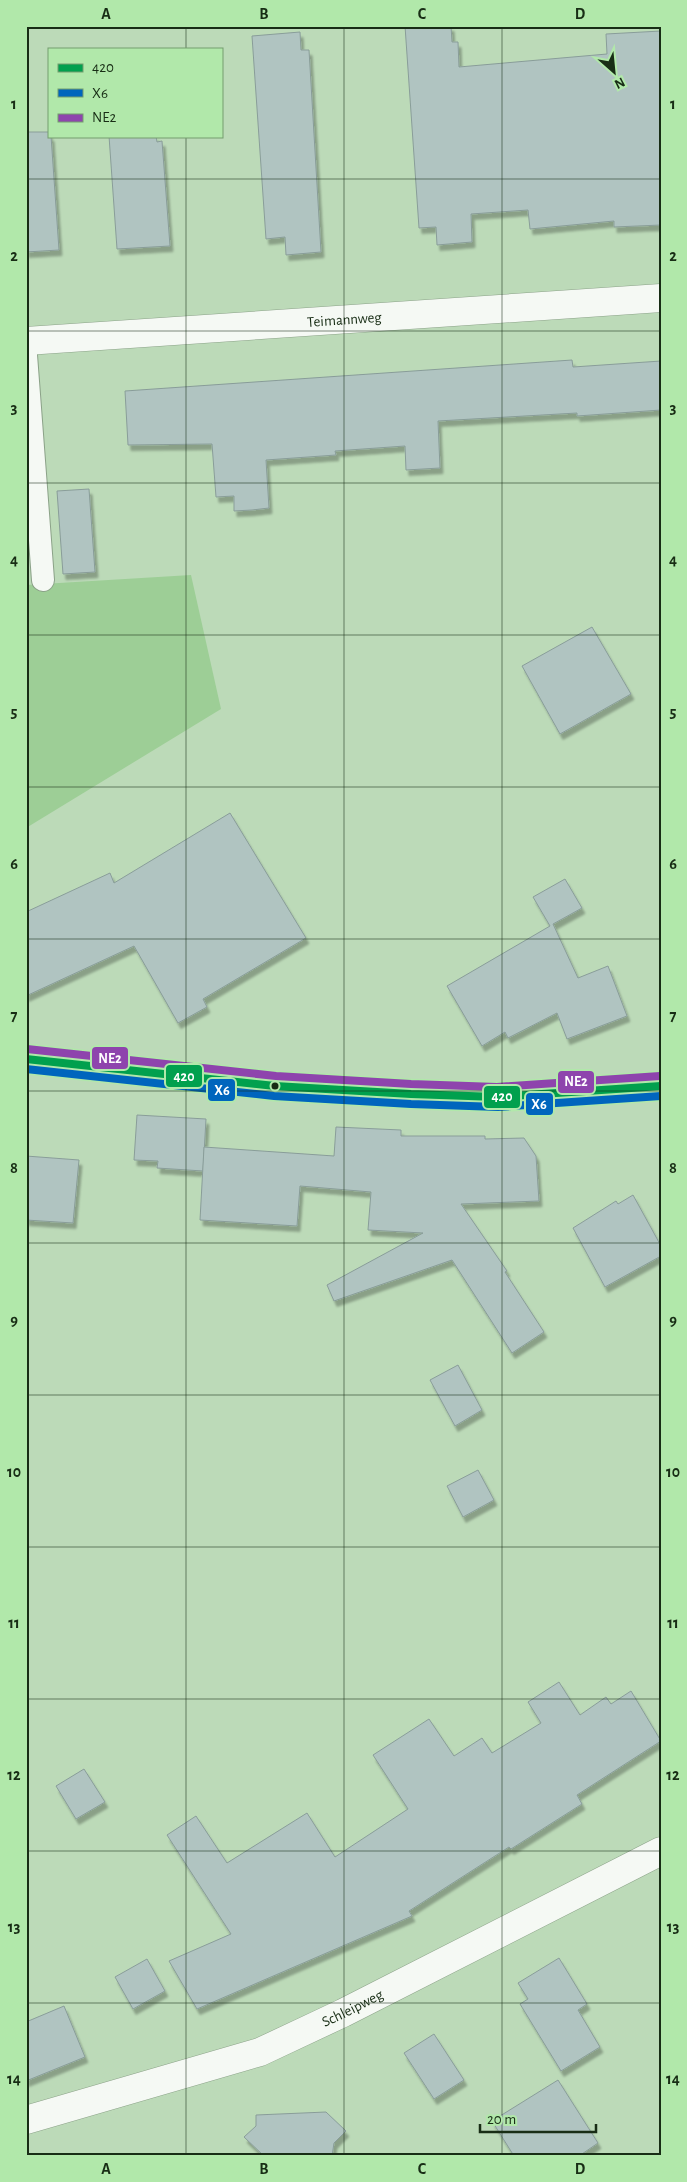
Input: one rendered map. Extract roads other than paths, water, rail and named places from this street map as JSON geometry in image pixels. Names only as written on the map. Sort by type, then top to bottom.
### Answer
[{"type":"street","name":"Teimannweg","points":[[26,341],[661,298]]},
{"type":"street","points":[[26,1059],[275,1086],[411,1094],[498,1097],[661,1086]]},
{"type":"street","name":"Schleipweg","points":[[26,2120],[260,2052],[343,2014],[661,1851]]},
{"type":"lane","points":[[26,355],[44,580]]}]
